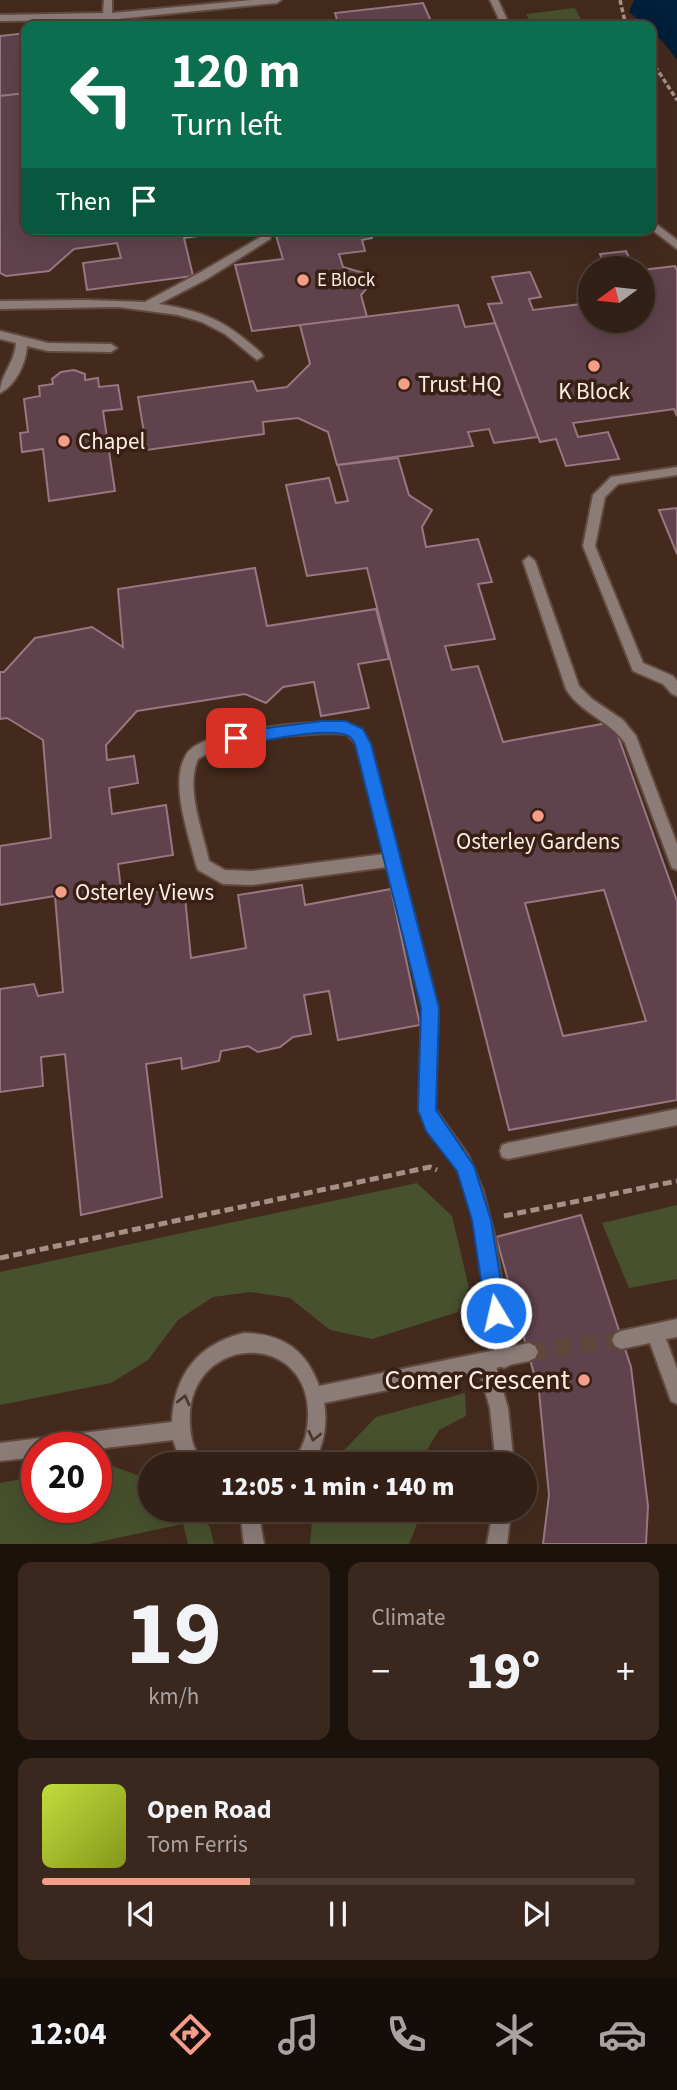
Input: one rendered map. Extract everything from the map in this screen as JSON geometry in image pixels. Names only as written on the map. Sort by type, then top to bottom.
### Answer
[{"type":"street","points":[[107,17],[108,0]]},
{"type":"street","points":[[0,18],[107,17],[212,3],[277,0]]},
{"type":"street","points":[[494,0],[504,21]]},
{"type":"street","points":[[656,227],[677,246]]},
{"type":"street","points":[[148,305],[203,276],[265,237]]},
{"type":"street","points":[[0,305],[148,305],[198,317],[228,330],[257,356]]},
{"type":"street","points":[[0,335],[48,347],[111,348]]},
{"type":"street","points":[[0,389],[22,354],[22,340]]},
{"type":"street","points":[[677,471],[615,480],[599,495],[589,546],[638,667],[668,680],[677,690]]},
{"type":"street","points":[[529,561],[573,689],[584,701],[613,718],[628,734],[677,863]]},
{"type":"street","points":[[393,860],[252,878],[223,877],[210,872],[203,865],[188,800],[188,772],[192,756],[201,747],[236,738],[290,731],[346,728],[358,733],[363,744],[393,860],[430,1008],[427,1110],[432,1124],[465,1166],[482,1220],[504,1452]]},
{"type":"street","points":[[508,1151],[677,1117]]},
{"type":"street","points":[[621,1340],[677,1328]]},
{"type":"street","points":[[656,1332],[677,1395]]},
{"type":"street","points":[[186,1452],[180,1418],[187,1388],[200,1366],[215,1352],[237,1342],[260,1341],[291,1355],[316,1396],[317,1432],[308,1452]]},
{"type":"street","points":[[316,1396],[529,1352]]},
{"type":"street","points":[[112,1438],[182,1430]]},
{"type":"street","points":[[0,1452],[21,1449]]},
{"type":"street","points":[[251,1522],[254,1544]]},
{"type":"street","points":[[497,1544],[500,1522]]},
{"type":"path","points":[[620,0],[625,21]]},
{"type":"path","points":[[656,68],[677,100]]},
{"type":"path","points":[[0,1258],[430,1167],[445,1173]]},
{"type":"path","points":[[482,1220],[677,1181]]},
{"type":"green space","points":[[575,8],[582,21],[530,21],[526,14]]},
{"type":"green space","points":[[417,1183],[452,1216],[469,1288],[458,1312],[372,1339],[330,1330],[290,1298],[251,1292],[213,1297],[178,1320],[148,1360],[111,1383],[0,1405],[0,1272]]},
{"type":"green space","points":[[677,1205],[677,1279],[629,1288],[602,1223]]},
{"type":"green space","points":[[465,1393],[466,1416],[439,1430],[426,1452],[342,1452],[376,1417]]},
{"type":"green space","points":[[112,1466],[138,1476],[138,1522],[206,1522],[210,1527],[214,1544],[188,1544],[183,1524],[89,1544],[0,1544],[0,1483],[21,1479],[21,1523],[112,1523]]},
{"type":"green space","points":[[312,1522],[418,1522],[409,1544],[310,1544]]},
{"type":"water","points":[[634,0],[677,0],[677,60],[656,36],[656,21],[640,21],[629,12]]},
{"type":"building","points":[[423,3],[431,21],[337,21],[335,13]]},
{"type":"building","points":[[21,34],[21,94],[0,96],[0,36]]},
{"type":"building","points":[[21,94],[21,235],[205,235],[184,238],[193,276],[87,290],[83,263],[121,258],[117,243],[74,249],[49,271],[6,276],[0,273],[0,96]]},
{"type":"building","name":"E Block","points":[[276,235],[371,235],[372,238],[362,240],[365,251],[339,254],[343,267],[364,273],[368,287],[361,295],[367,317],[252,331],[235,265],[283,259]]},
{"type":"building","points":[[626,251],[628,256],[601,256],[600,254]]},
{"type":"building","name":"K Block","points":[[675,266],[677,271],[677,416],[674,409],[573,423],[578,437],[608,432],[619,459],[566,466],[556,439],[540,442],[488,304],[502,303],[492,277],[530,272],[541,297],[529,299],[533,310],[578,304],[578,333],[655,333],[655,268]]},
{"type":"building","name":"Trust HQ","points":[[458,305],[465,327],[495,323],[538,437],[494,443],[489,429],[468,432],[473,446],[337,465],[328,432],[298,418],[263,422],[264,434],[147,450],[138,397],[253,381],[257,391],[287,387],[310,364],[300,325]]},
{"type":"building","name":"Chapel","points":[[74,370],[85,374],[85,380],[98,378],[99,387],[118,385],[122,409],[103,411],[115,491],[49,501],[43,449],[22,452],[20,433],[28,432],[24,399],[40,396],[39,386],[53,384],[52,379],[61,372]]},
{"type":"building","name":"Osterley Gardens","points":[[398,458],[409,495],[432,510],[422,527],[426,547],[478,539],[492,582],[478,584],[495,639],[445,646],[452,670],[478,666],[503,742],[613,722],[677,901],[677,1100],[509,1130],[367,568],[307,576],[286,485],[329,478],[336,503],[348,501],[338,465]],"holes":[[[604,890],[646,1021],[563,1036],[525,903]]]},
{"type":"building","points":[[677,508],[677,554],[659,510]]},
{"type":"building","name":"Osterley Views","points":[[255,568],[267,626],[376,609],[389,659],[358,664],[369,708],[321,716],[314,682],[283,687],[266,703],[245,694],[137,711],[106,745],[107,760],[134,756],[138,783],[109,788],[112,814],[166,805],[173,855],[118,864],[122,898],[184,887],[191,958],[246,948],[238,895],[302,885],[305,905],[391,889],[420,1025],[338,1040],[329,991],[304,995],[311,1034],[293,1037],[280,1047],[258,1052],[248,1046],[221,1051],[219,1061],[182,1069],[181,1058],[146,1064],[162,1197],[81,1215],[65,1054],[41,1057],[43,1086],[0,1092],[0,989],[34,984],[38,996],[63,992],[55,896],[0,905],[0,846],[51,838],[43,740],[7,718],[0,719],[0,672],[4,672],[35,638],[92,627],[123,647],[118,589]]},
{"type":"building","name":"Comer Crescent","points":[[581,1215],[631,1367],[648,1506],[646,1544],[543,1544],[549,1495],[539,1392],[496,1237]]},
{"type":"tunnel","points":[[529,1352],[621,1340]]},
{"type":"place","name":"E Block","points":[[303,280]]},
{"type":"place","name":"K Block","points":[[594,366]]},
{"type":"place","name":"Trust HQ","points":[[404,384]]},
{"type":"place","name":"Chapel","points":[[64,441]]},
{"type":"place","name":"Osterley Gardens","points":[[538,816]]},
{"type":"place","name":"Osterley Views","points":[[61,892]]},
{"type":"place","name":"Comer Crescent","points":[[584,1380]]},
{"type":"route","points":[[236,738],[322,727],[346,728],[358,733],[363,744],[430,1008],[427,1110],[432,1124],[465,1166],[482,1220],[496,1313]]}]
